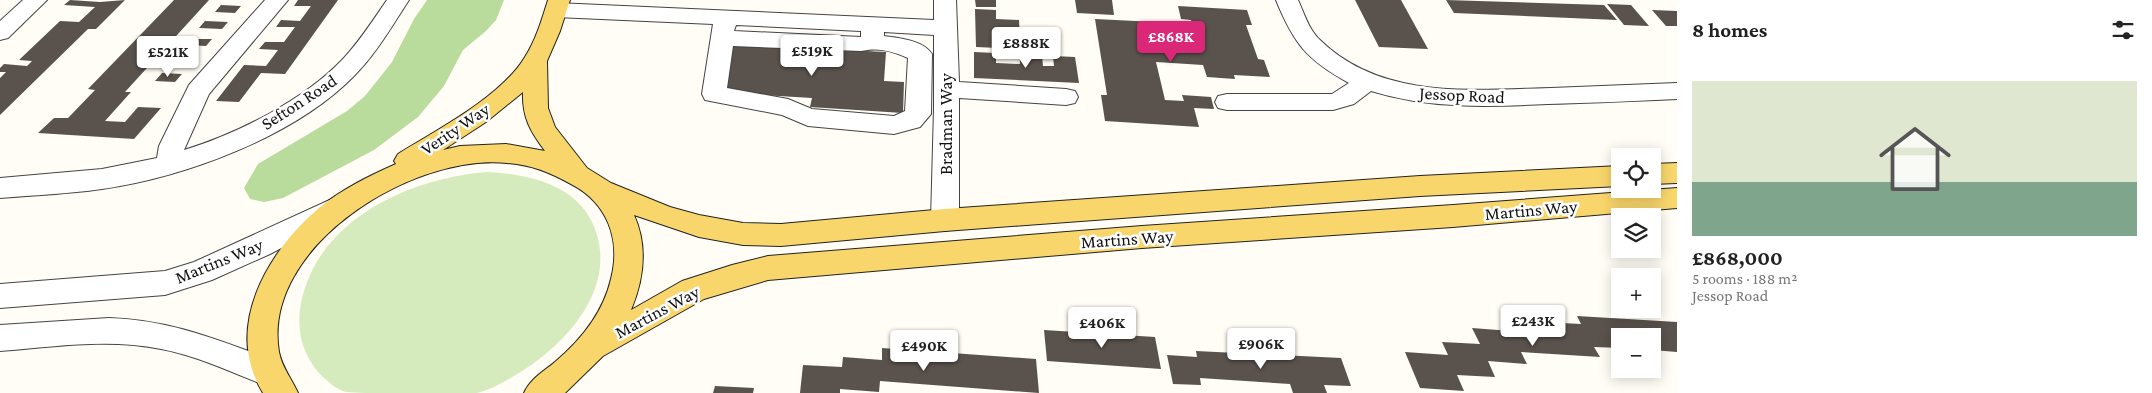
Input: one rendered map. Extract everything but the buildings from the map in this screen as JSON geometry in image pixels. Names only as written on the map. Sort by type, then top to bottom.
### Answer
[{"type":"main road","name":"Verity Way","points":[[367,188],[494,103],[518,82],[534,61],[557,5]]},
{"type":"main road","name":"Verity Way","points":[[534,61],[535,108],[543,130],[575,170]]},
{"type":"main road","name":"Martins Way","points":[[276,383],[262,339],[267,302],[283,266],[308,234],[341,205],[367,188],[403,171],[431,162],[477,154],[512,153],[546,159],[575,170],[603,190],[662,215],[699,226],[743,234],[782,235],[945,220],[1420,186],[1611,176]]},
{"type":"main road","points":[[1661,174],[1677,173]]},
{"type":"main road","name":"Martins Way","points":[[540,393],[567,374],[594,346],[617,311],[628,276],[629,243],[620,214],[603,190]]},
{"type":"main road","name":"Martins Way","points":[[594,346],[693,290],[768,268],[1132,238],[1453,216],[1677,198]]},
{"type":"street","points":[[0,33],[36,0]]},
{"type":"street","points":[[169,164],[172,146],[198,91],[277,0]]},
{"type":"street","name":"Sefton Road","points":[[0,188],[103,179],[169,164],[241,137],[283,115],[321,91],[343,72],[356,59],[398,0]]},
{"type":"street","name":"Bradman Way","points":[[945,0],[947,89],[945,220]]},
{"type":"street","name":"Jessop Road","points":[[1287,0],[1297,24],[1312,46],[1339,67],[1368,81],[1420,95],[1490,98],[1677,92]]},
{"type":"street","points":[[557,5],[861,44],[872,32],[945,28]]},
{"type":"street","points":[[725,27],[714,94],[788,108],[808,116],[894,126],[912,121],[918,114],[920,54],[872,32]]},
{"type":"street","points":[[1227,102],[1333,102],[1345,98],[1368,81]]},
{"type":"street","points":[[947,89],[1066,97]]},
{"type":"street","name":"Martins Way","points":[[0,296],[165,283],[202,272],[260,246],[341,205]]},
{"type":"street","name":"Martins Way","points":[[0,338],[106,330],[147,333],[184,342],[276,383]]},
{"type":"green space","points":[[427,0],[504,0],[496,20],[463,50],[444,86],[418,117],[374,150],[283,198],[264,202],[250,199],[244,188],[258,164],[347,111],[365,96],[392,62],[414,19]]},
{"type":"green space","points":[[487,172],[535,179],[551,185],[565,192],[587,214],[595,229],[600,253],[599,276],[591,298],[579,318],[564,337],[546,354],[507,380],[481,392],[355,393],[343,391],[332,384],[319,373],[311,362],[301,338],[300,326],[300,313],[305,288],[323,252],[340,232],[361,215],[384,201],[435,181]]}]
